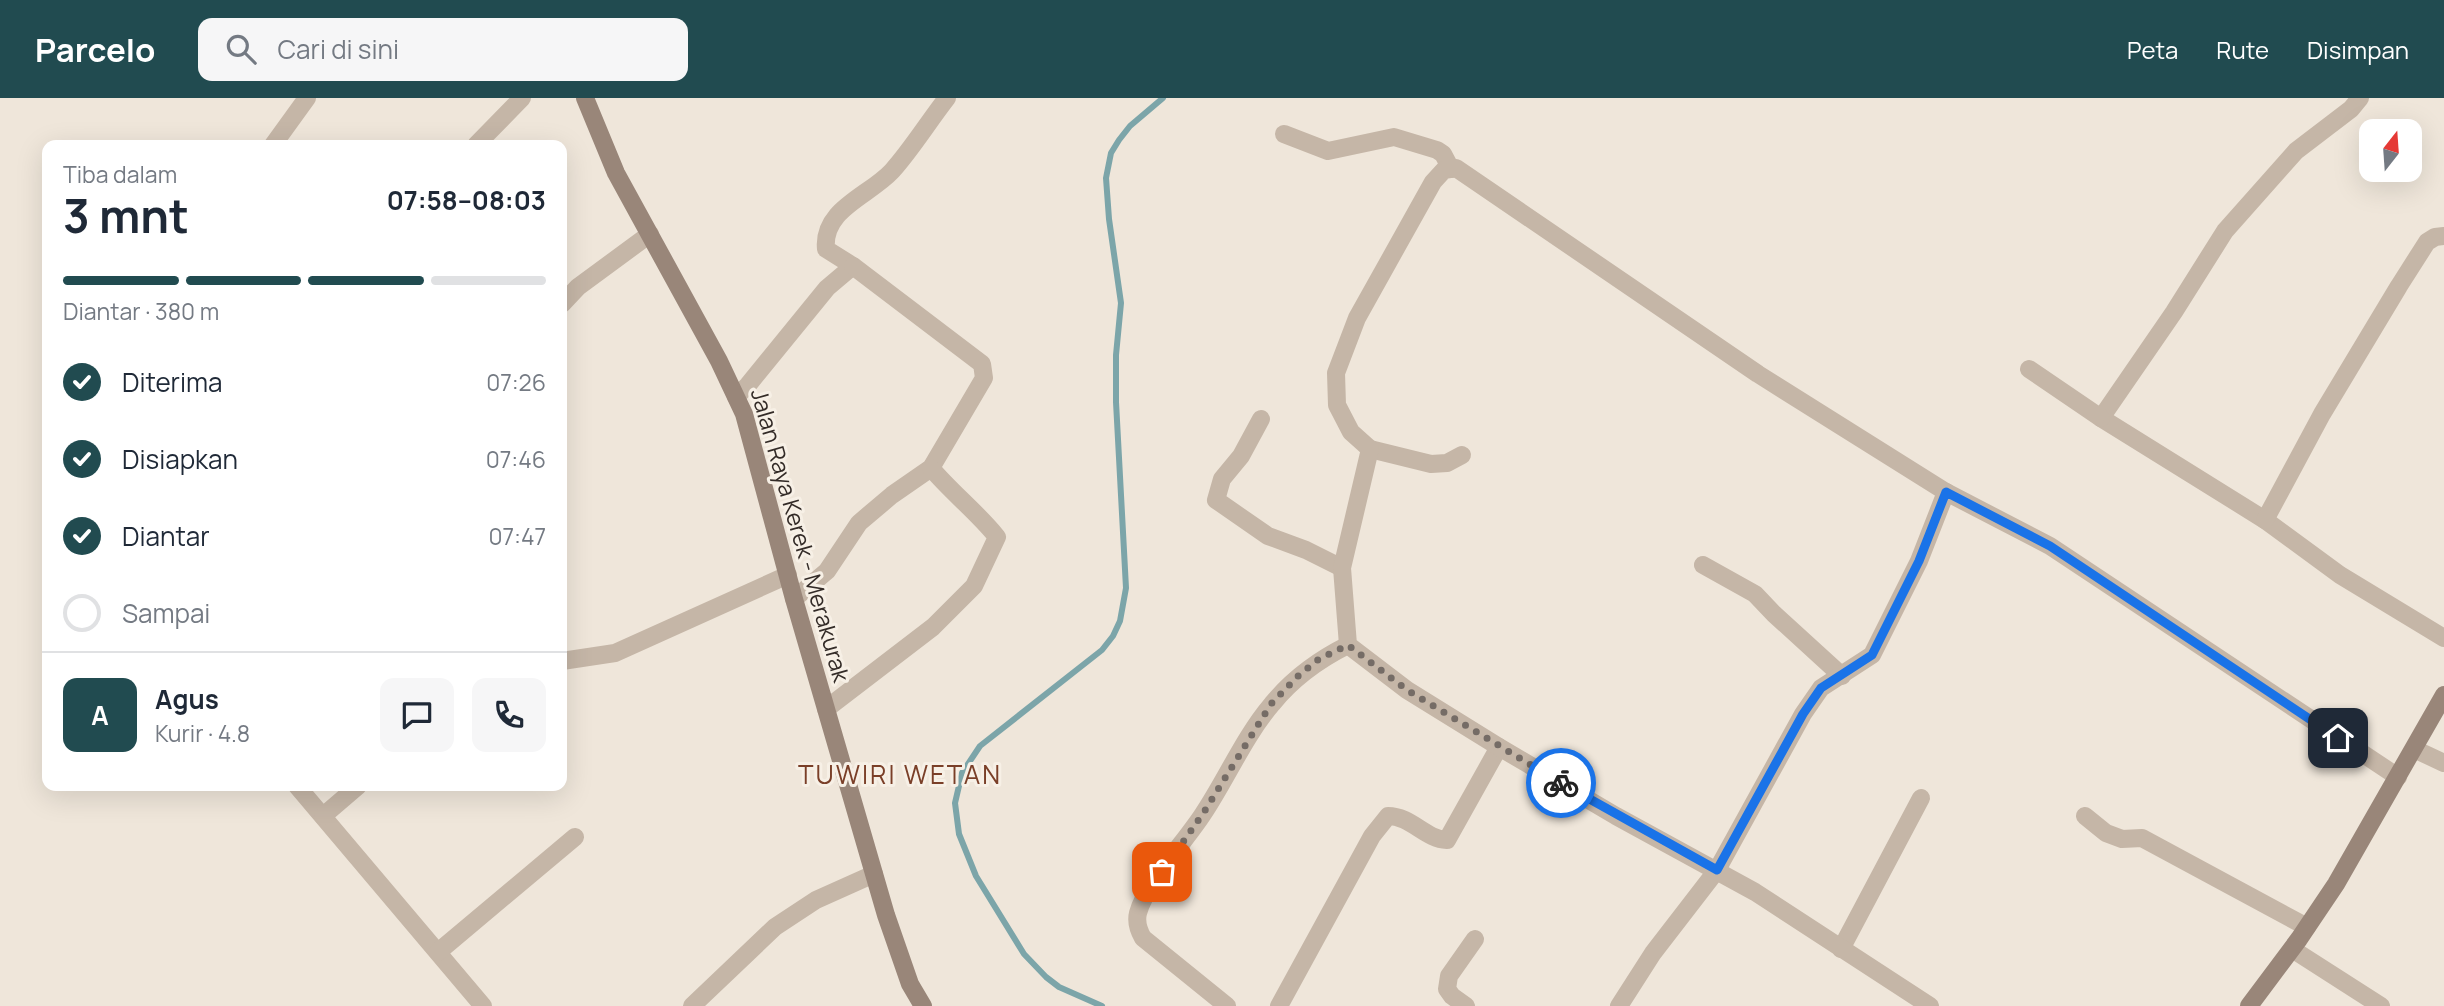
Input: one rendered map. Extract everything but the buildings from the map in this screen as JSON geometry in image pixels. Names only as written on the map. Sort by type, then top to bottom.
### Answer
[{"type":"main road","name":"Jalan Raya Kerek - Merakurak","points":[[585,98],[642,240],[744,414],[794,599],[886,915],[910,984],[923,1006]]},
{"type":"main road","points":[[2249,1006],[2336,884],[2444,695]]},
{"type":"street","points":[[277,140],[307,98]]},
{"type":"street","points":[[481,140],[522,98]]},
{"type":"street","points":[[794,599],[827,571],[859,523],[892,495],[931,468],[984,378],[982,364],[853,266],[826,249],[824,235],[830,224],[851,202],[891,172],[947,98]]},
{"type":"street","points":[[2101,418],[2225,232],[2296,151],[2351,109],[2360,98]]},
{"type":"street","points":[[1284,135],[1328,151],[1394,137],[1437,150],[1443,154],[1451,169]]},
{"type":"street","points":[[1462,455],[1447,463],[1431,464],[1370,449],[1351,432],[1337,405],[1336,373],[1357,318],[1433,182],[1444,170],[1457,168],[1758,374],[1946,492],[2050,546],[2398,776]]},
{"type":"street","points":[[2265,520],[2322,414],[2399,286],[2427,242],[2434,237],[2444,236]]},
{"type":"street","points":[[567,298],[615,258],[642,240]]},
{"type":"street","points":[[736,397],[827,288],[853,266]]},
{"type":"street","points":[[2029,369],[2101,418],[2265,520],[2340,575],[2444,638]]},
{"type":"street","points":[[1261,419],[1241,456],[1222,479],[1216,500],[1268,536],[1306,550],[1342,568]]},
{"type":"street","points":[[1370,449],[1342,568],[1348,645],[1407,690],[1616,816],[1717,870],[1930,1006]]},
{"type":"street","points":[[826,709],[933,627],[974,586],[997,537],[931,468]]},
{"type":"street","points":[[1619,1006],[1653,953],[1717,870],[1803,714],[1821,688],[1872,655],[1919,561],[1946,492]]},
{"type":"street","points":[[1703,565],[1755,594],[1842,676]]},
{"type":"street","points":[[567,660],[615,653],[788,575]]},
{"type":"street","points":[[1227,1006],[1143,938],[1139,931],[1138,914],[1148,891],[1204,812],[1271,704],[1319,659],[1348,645]]},
{"type":"street","points":[[1279,1006],[1381,822],[1388,816],[1399,816],[1433,836],[1447,840],[1499,747]]},
{"type":"street","points":[[2414,749],[2444,763]]},
{"type":"street","points":[[301,791],[483,1006]]},
{"type":"street","points":[[323,816],[352,791]]},
{"type":"street","points":[[1841,949],[1921,798]]},
{"type":"street","points":[[2085,816],[2106,834],[2122,839],[2142,838],[2307,927]]},
{"type":"street","points":[[438,952],[575,837]]},
{"type":"street","points":[[692,1006],[775,927],[816,900],[874,874]]},
{"type":"street","points":[[1466,1006],[1447,989],[1449,975],[1461,962],[1475,939]]},
{"type":"street","points":[[2292,949],[2381,1006]]},
{"type":"waterway","points":[[1102,1006],[1059,987],[1024,954],[976,876],[959,834],[955,803],[962,773],[980,746],[1102,650],[1120,621],[1126,588],[1116,402],[1116,355],[1121,303],[1106,178],[1111,153],[1119,140],[1130,126],[1163,98]]},
{"type":"way so far","points":[[1162,872],[1204,812],[1271,704],[1319,659],[1348,645],[1407,690],[1561,783]]},
{"type":"district","name":"TUWIRI WETAN","points":[[900,774]]},
{"type":"route","points":[[1561,783],[1717,870],[1803,714],[1821,688],[1872,655],[1919,561],[1946,492],[2050,546],[2338,738]]}]
